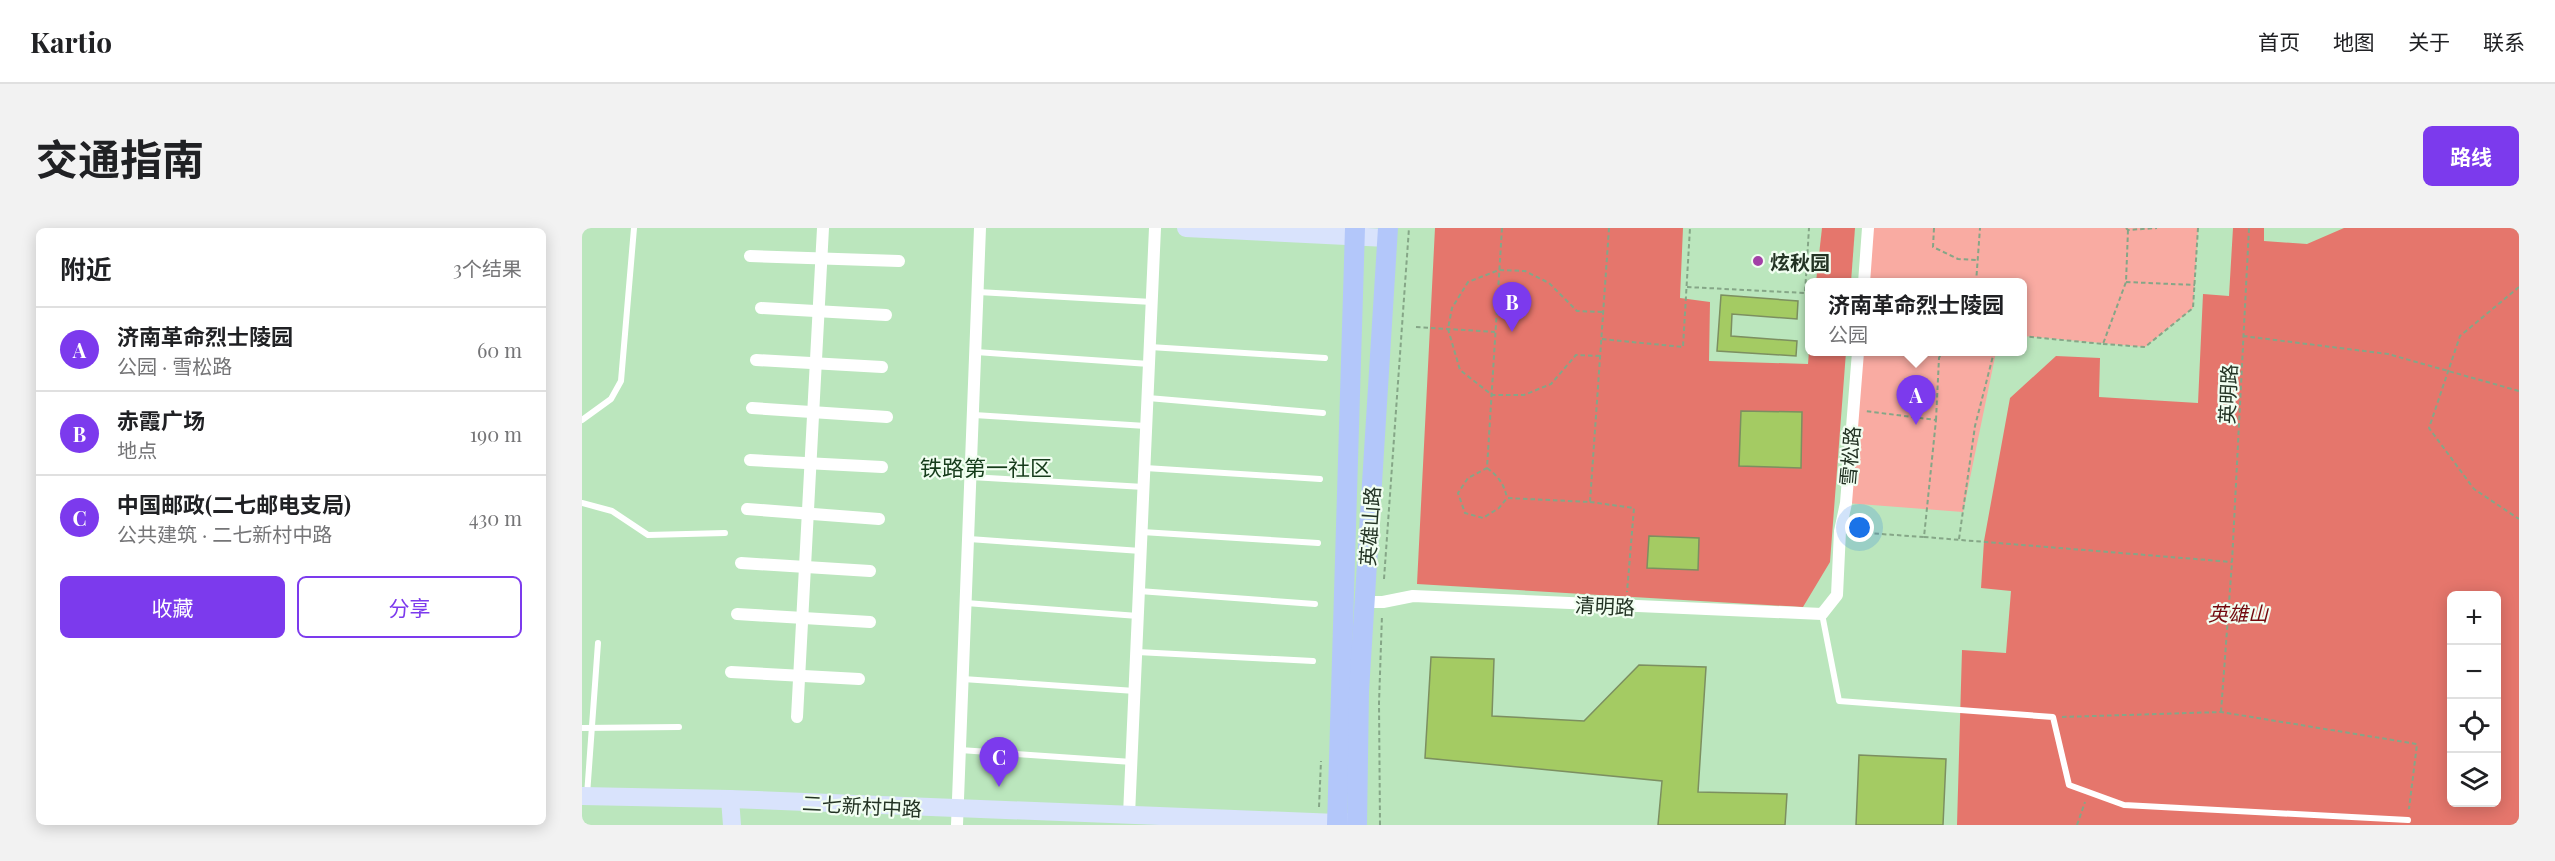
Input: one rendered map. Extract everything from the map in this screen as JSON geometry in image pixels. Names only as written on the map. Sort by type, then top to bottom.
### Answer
[{"type":"main road","name":"英雄山路","points":[[1347,823],[1355,232]]},
{"type":"main road","name":"英雄山路","points":[[1347,823],[1359,691],[1373,602],[1388,233]]},
{"type":"street","points":[[797,717],[823,228]]},
{"type":"street","points":[[957,817],[980,228]]},
{"type":"street","points":[[1130,815],[1155,228]]},
{"type":"street","points":[[1186,228],[1388,233]]},
{"type":"street","points":[[1864,278],[1868,228]]},
{"type":"street","points":[[750,256],[898,261]]},
{"type":"street","points":[[760,308],[886,315]]},
{"type":"street","name":"雪松路","points":[[1822,614],[1837,596],[1840,531],[1845,503],[1858,356]]},
{"type":"street","points":[[756,360],[882,367]]},
{"type":"street","points":[[752,408],[887,417]]},
{"type":"street","points":[[750,460],[882,467]]},
{"type":"street","points":[[747,508],[879,519]]},
{"type":"street","points":[[741,563],[870,571]]},
{"type":"street","name":"清明路","points":[[1373,602],[1413,596],[1822,614]]},
{"type":"street","points":[[737,614],[870,622]]},
{"type":"street","points":[[731,672],[859,679]]},
{"type":"street","name":"二七新村中路","points":[[585,796],[729,799],[957,817],[1130,815],[1199,821],[1347,823]]},
{"type":"street","points":[[729,799],[732,825]]},
{"type":"lane","points":[[582,420],[612,399],[621,381],[634,228]]},
{"type":"lane","points":[[978,292],[1152,302]]},
{"type":"lane","points":[[1150,347],[1325,358]]},
{"type":"lane","points":[[976,352],[1149,364]]},
{"type":"lane","points":[[1148,398],[1323,413]]},
{"type":"lane","points":[[974,415],[1146,426]]},
{"type":"lane","points":[[1145,468],[1320,480]]},
{"type":"lane","points":[[971,477],[1144,487]]},
{"type":"lane","points":[[582,502],[612,512],[648,535],[725,533]]},
{"type":"lane","points":[[1142,532],[1318,543]]},
{"type":"lane","points":[[969,539],[1141,551]]},
{"type":"lane","points":[[1139,591],[1315,604]]},
{"type":"lane","points":[[966,603],[1138,616]]},
{"type":"lane","points":[[1822,614],[1839,701],[2053,717],[2069,785],[2124,805],[2408,820]]},
{"type":"lane","points":[[585,796],[598,643]]},
{"type":"lane","points":[[1137,652],[1313,661]]},
{"type":"lane","points":[[963,679],[1135,691]]},
{"type":"lane","points":[[582,728],[679,727]]},
{"type":"lane","points":[[960,750],[1132,762]]},
{"type":"path","points":[[1380,825],[1379,703],[1373,602],[1409,228]]},
{"type":"path","points":[[1487,468],[1502,228]]},
{"type":"path","points":[[1590,502],[1609,228]]},
{"type":"path","points":[[1602,339],[1683,348],[1690,228]]},
{"type":"path","points":[[1805,278],[1809,228]]},
{"type":"path","points":[[1934,228],[1933,247],[1958,259],[1977,260]]},
{"type":"path","points":[[1976,278],[1980,228]]},
{"type":"path","points":[[2103,344],[2126,282],[2127,229],[2157,228]]},
{"type":"path","points":[[2027,336],[2145,346],[2193,308],[2198,228]]},
{"type":"path","name":"英明路","points":[[2220,712],[2232,562],[2248,228]]},
{"type":"path","points":[[1600,356],[1576,355],[1551,384],[1524,395],[1492,395],[1460,370],[1448,329],[1452,308],[1468,282],[1499,270],[1525,271],[1549,283],[1577,311],[1604,312]]},
{"type":"path","points":[[1687,287],[1804,293],[1805,280]]},
{"type":"path","points":[[2126,282],[2195,285]]},
{"type":"path","points":[[2519,287],[2460,336],[2428,428],[2474,489],[2519,519]]},
{"type":"path","points":[[1416,327],[1496,332]]},
{"type":"path","points":[[2243,336],[2388,354],[2519,391]]},
{"type":"path","points":[[1924,537],[1940,356]]},
{"type":"path","points":[[1959,540],[1975,426],[1994,356]]},
{"type":"path","points":[[1853,410],[1936,420]]},
{"type":"path","points":[[1487,468],[1505,486],[1507,498],[1499,508],[1483,518],[1465,513],[1458,493],[1468,478],[1487,468]]},
{"type":"path","points":[[1507,498],[1590,502],[1634,508],[1626,606]]},
{"type":"path","points":[[1840,531],[2232,562]]},
{"type":"path","points":[[2053,717],[2220,712],[2417,744],[2408,820]]},
{"type":"path","points":[[2077,825],[2089,792]]},
{"type":"shaded area","points":[[1871,228],[2198,228],[2193,308],[2145,347],[2027,336],[2027,278],[1865,278]]},
{"type":"shaded area","points":[[1858,356],[1995,356],[1963,512],[1846,503]]},
{"type":"green space","points":[[1435,228],[1683,228],[1680,298],[1710,302],[1709,361],[1808,364],[1809,356],[1846,356],[1830,562],[1803,607],[1417,584]]},
{"type":"green space","points":[[1822,228],[1855,228],[1851,278],[1816,278]]},
{"type":"green space","name":"英雄山","points":[[2233,228],[2264,228],[2264,241],[2307,244],[2344,228],[2519,228],[2519,825],[1957,825],[1962,650],[2006,653],[2011,591],[1981,588],[1984,541],[2010,398],[2056,356],[2100,358],[2099,397],[2198,403],[2203,294],[2229,296]]},
{"type":"building","points":[[1721,295],[1798,301],[1797,319],[1732,314],[1731,336],[1797,341],[1796,356],[1717,351]]},
{"type":"building","points":[[1741,411],[1802,412],[1801,468],[1739,466]]},
{"type":"building","points":[[1649,536],[1699,538],[1698,570],[1647,568]]},
{"type":"building","points":[[1431,657],[1494,659],[1492,716],[1584,721],[1639,665],[1706,667],[1698,792],[1787,794],[1785,825],[1658,825],[1662,781],[1425,758]]},
{"type":"building","points":[[1859,755],[1946,759],[1943,825],[1856,825]]},
{"type":"place","name":"炫秋园","points":[[1758,261]]},
{"type":"place","name":"赤霞广场","points":[[1512,332]]},
{"type":"place","name":"济南革命烈士陵园","points":[[1916,425]]},
{"type":"place","name":"中国邮政(二七邮电支局)","points":[[999,787]]},
{"type":"district","name":"铁路第一社区","points":[[986,467]]}]
